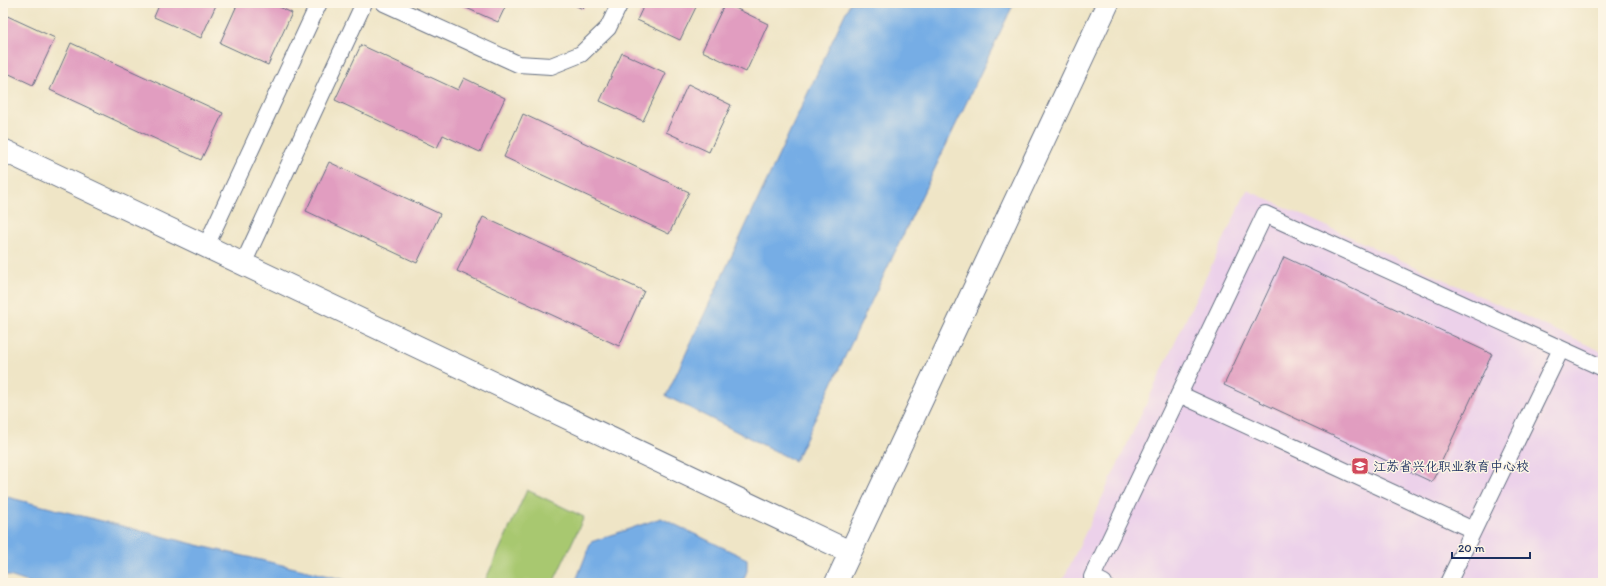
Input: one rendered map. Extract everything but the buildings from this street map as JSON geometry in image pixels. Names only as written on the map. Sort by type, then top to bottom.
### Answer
[{"type":"street","points":[[836,583],[1108,3]]},
{"type":"street","points":[[3,150],[850,552]]},
{"type":"lane","points":[[206,246],[319,3]]},
{"type":"lane","points":[[243,264],[364,3]]},
{"type":"lane","points":[[384,3],[518,64],[551,66],[581,54],[608,28],[620,3]]},
{"type":"lane","points":[[1104,583],[1092,577],[1265,214],[1603,368]]},
{"type":"lane","points":[[1448,583],[1561,349]]},
{"type":"lane","points":[[1179,394],[1474,530]]},
{"type":"shaded area","name":"江苏省兴化职业教育中心校","points":[[1247,190],[1603,352],[1603,583],[1068,583],[1063,580]]},
{"type":"green space","points":[[527,490],[584,517],[553,583],[484,583]]},
{"type":"water","points":[[850,3],[1014,3],[795,461],[666,396]]},
{"type":"water","points":[[3,496],[201,546],[359,583],[31,583],[3,574]]},
{"type":"water","points":[[661,518],[747,559],[747,571],[742,583],[575,583],[591,542]]},
{"type":"place","name":"江苏省兴化职业教育中心校","points":[[1360,466]]}]
